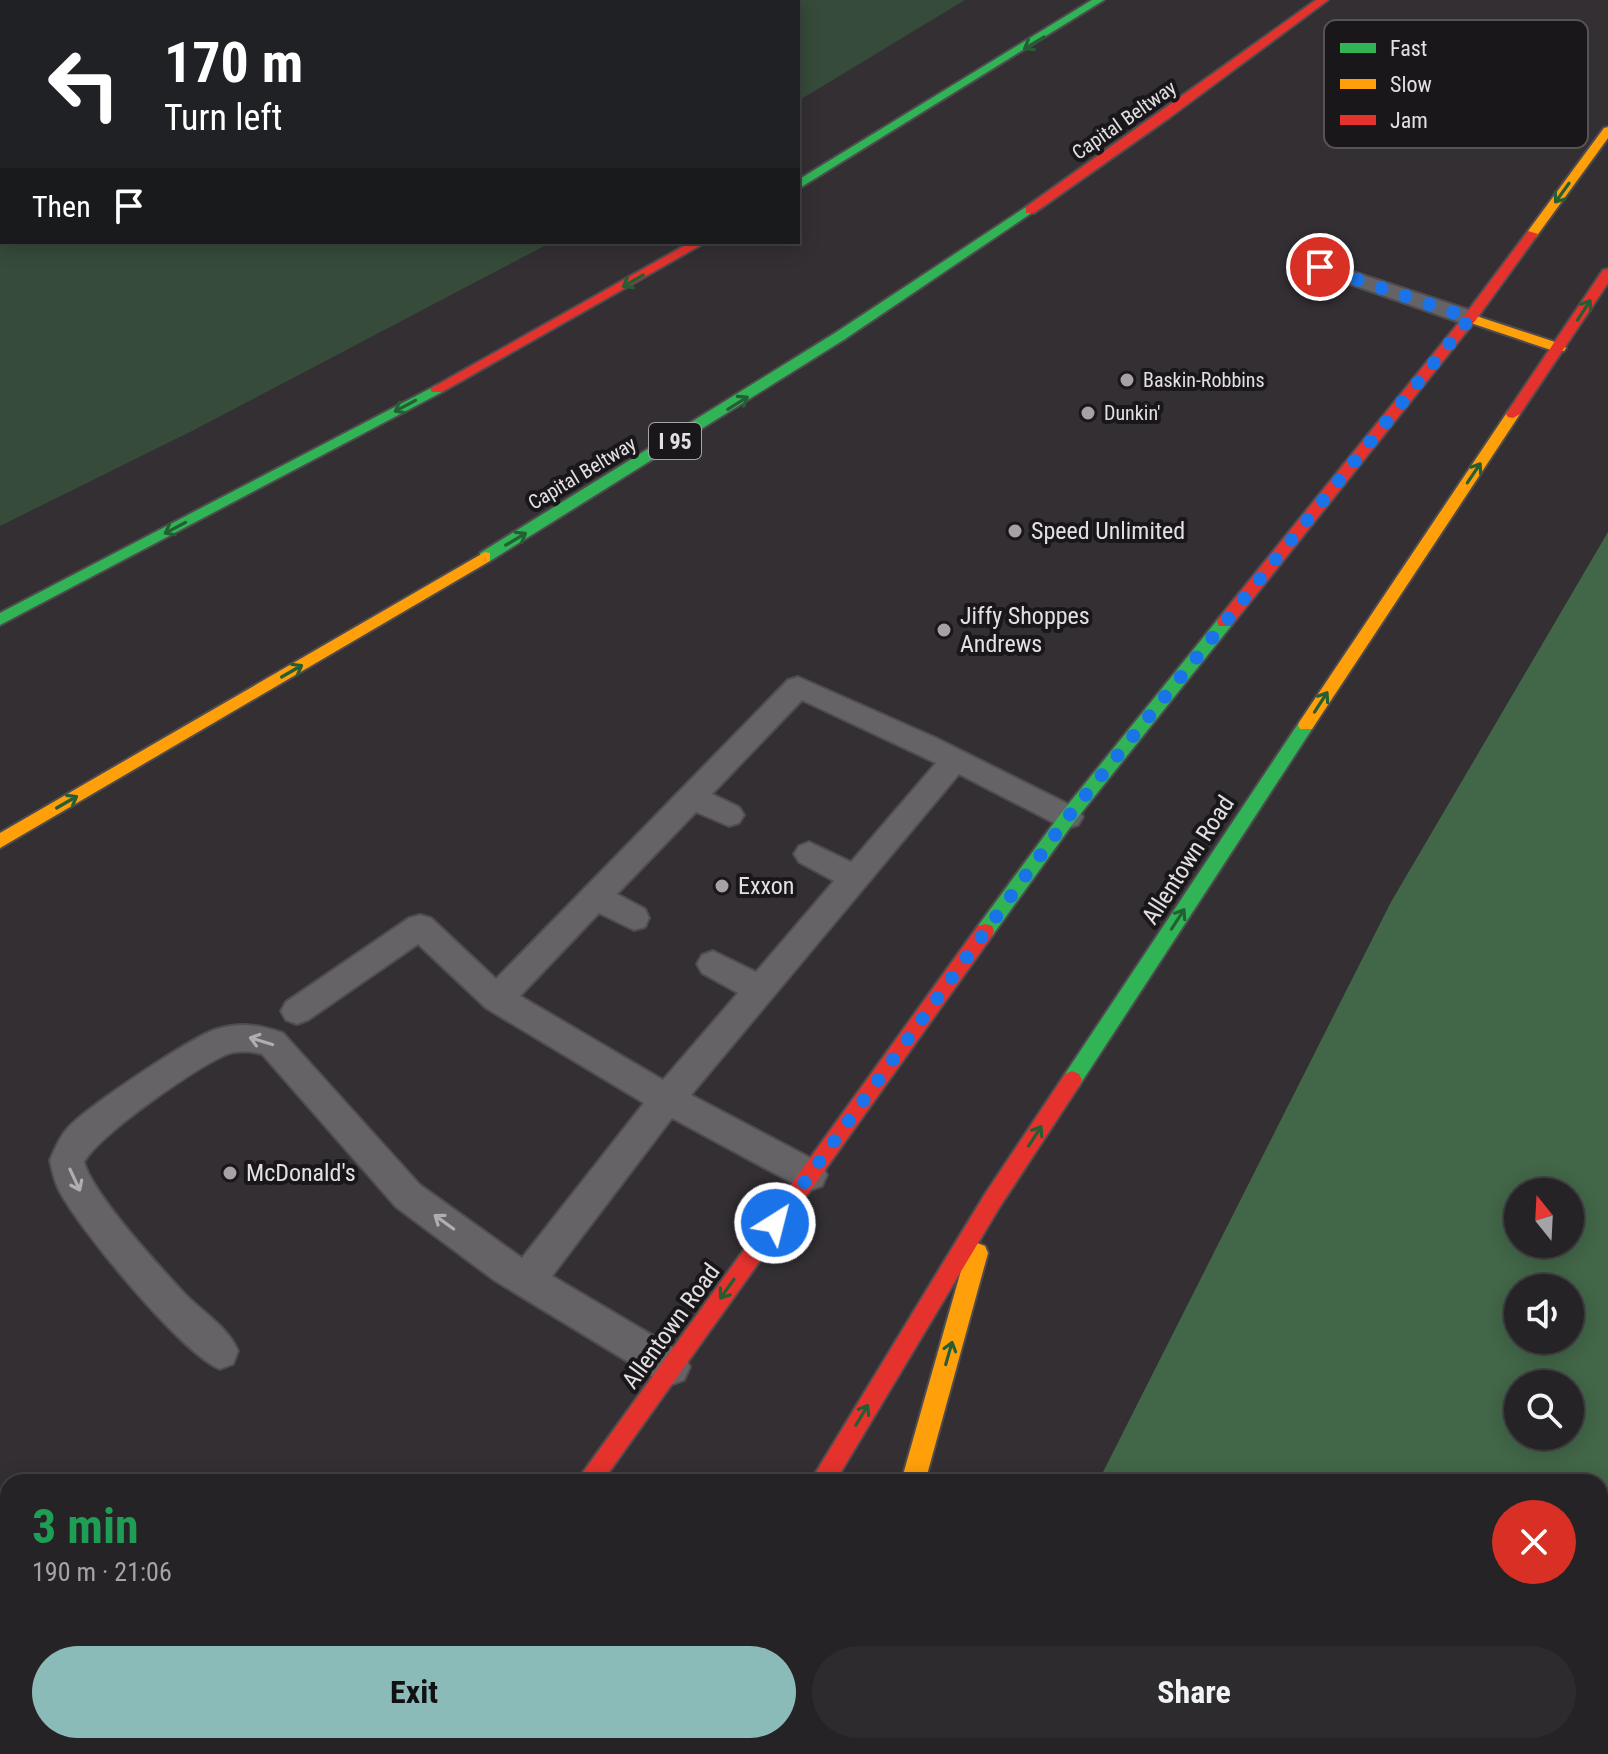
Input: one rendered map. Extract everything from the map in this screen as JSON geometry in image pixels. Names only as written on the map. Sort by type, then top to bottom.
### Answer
[{"type":"main road","points":[[800,184],[1099,0]]},
{"type":"main road","name":"Capital Beltway","points":[[0,841],[424,595],[741,401],[1040,204],[1198,95],[1323,0]]},
{"type":"main road","name":"Allentown Road","points":[[594,1474],[1068,817],[1470,318],[1608,130]]},
{"type":"main road","points":[[0,620],[591,306],[697,244]]},
{"type":"main road","name":"Allentown Road","points":[[827,1474],[992,1201],[1421,550],[1608,273]]},
{"type":"main road","points":[[1470,318],[1559,348]]},
{"type":"main road","points":[[915,1474],[992,1201]]},
{"type":"lane","points":[[1320,267],[1470,318]]},
{"type":"lane","points":[[497,999],[798,687],[1068,817]]},
{"type":"lane","points":[[517,1274],[955,760]]},
{"type":"lane","points":[[692,797],[729,815]]},
{"type":"lane","points":[[809,854],[854,878]]},
{"type":"lane","points":[[597,897],[634,918]]},
{"type":"lane","points":[[297,1011],[420,927],[497,999],[667,1099],[810,1175]]},
{"type":"lane","points":[[713,964],[760,990]]},
{"type":"lane","points":[[220,1351],[172,1306],[99,1218],[72,1181],[67,1160],[80,1138],[123,1104],[219,1042],[247,1037],[272,1043],[408,1196],[517,1274],[671,1367]]},
{"type":"green space","points":[[800,0],[965,0],[800,100]]},
{"type":"green space","points":[[0,244],[548,244],[192,431],[0,526]]},
{"type":"green space","points":[[1608,532],[1608,1474],[1102,1474],[1391,902]]},
{"type":"traffic: fast","points":[[800,184],[1099,0]]},
{"type":"traffic: fast","points":[[485,557],[840,336],[1030,210]]},
{"type":"traffic: fast","points":[[0,620],[437,389]]},
{"type":"traffic: fast","points":[[985,931],[1068,817],[1225,622]]},
{"type":"traffic: fast","points":[[1072,1080],[1306,725]]},
{"type":"traffic: slow","points":[[1532,234],[1608,130]]},
{"type":"traffic: slow","points":[[1470,318],[1559,348]]},
{"type":"traffic: slow","points":[[1306,725],[1513,414]]},
{"type":"traffic: slow","points":[[0,841],[485,557]]},
{"type":"traffic: slow","points":[[915,1474],[977,1253]]},
{"type":"traffic: jam","points":[[1030,210],[1323,0]]},
{"type":"traffic: jam","points":[[1225,622],[1470,318],[1532,234]]},
{"type":"traffic: jam","points":[[437,389],[696,244]]},
{"type":"traffic: jam","points":[[1513,414],[1608,273]]},
{"type":"traffic: jam","points":[[594,1474],[985,931]]},
{"type":"traffic: jam","points":[[827,1474],[992,1201],[1072,1080]]},
{"type":"place","name":"Baskin-Robbins","points":[[1127,380]]},
{"type":"place","name":"Dunkin'","points":[[1088,413]]},
{"type":"place","name":"Speed Unlimited","points":[[1015,531]]},
{"type":"place","name":"Jiffy Shoppes Andrews","points":[[944,630]]},
{"type":"place","name":"Exxon","points":[[722,886]]},
{"type":"place","name":"McDonald's","points":[[230,1173]]},
{"type":"route","points":[[775,1223],[1068,817],[1470,318],[1320,267]]}]
